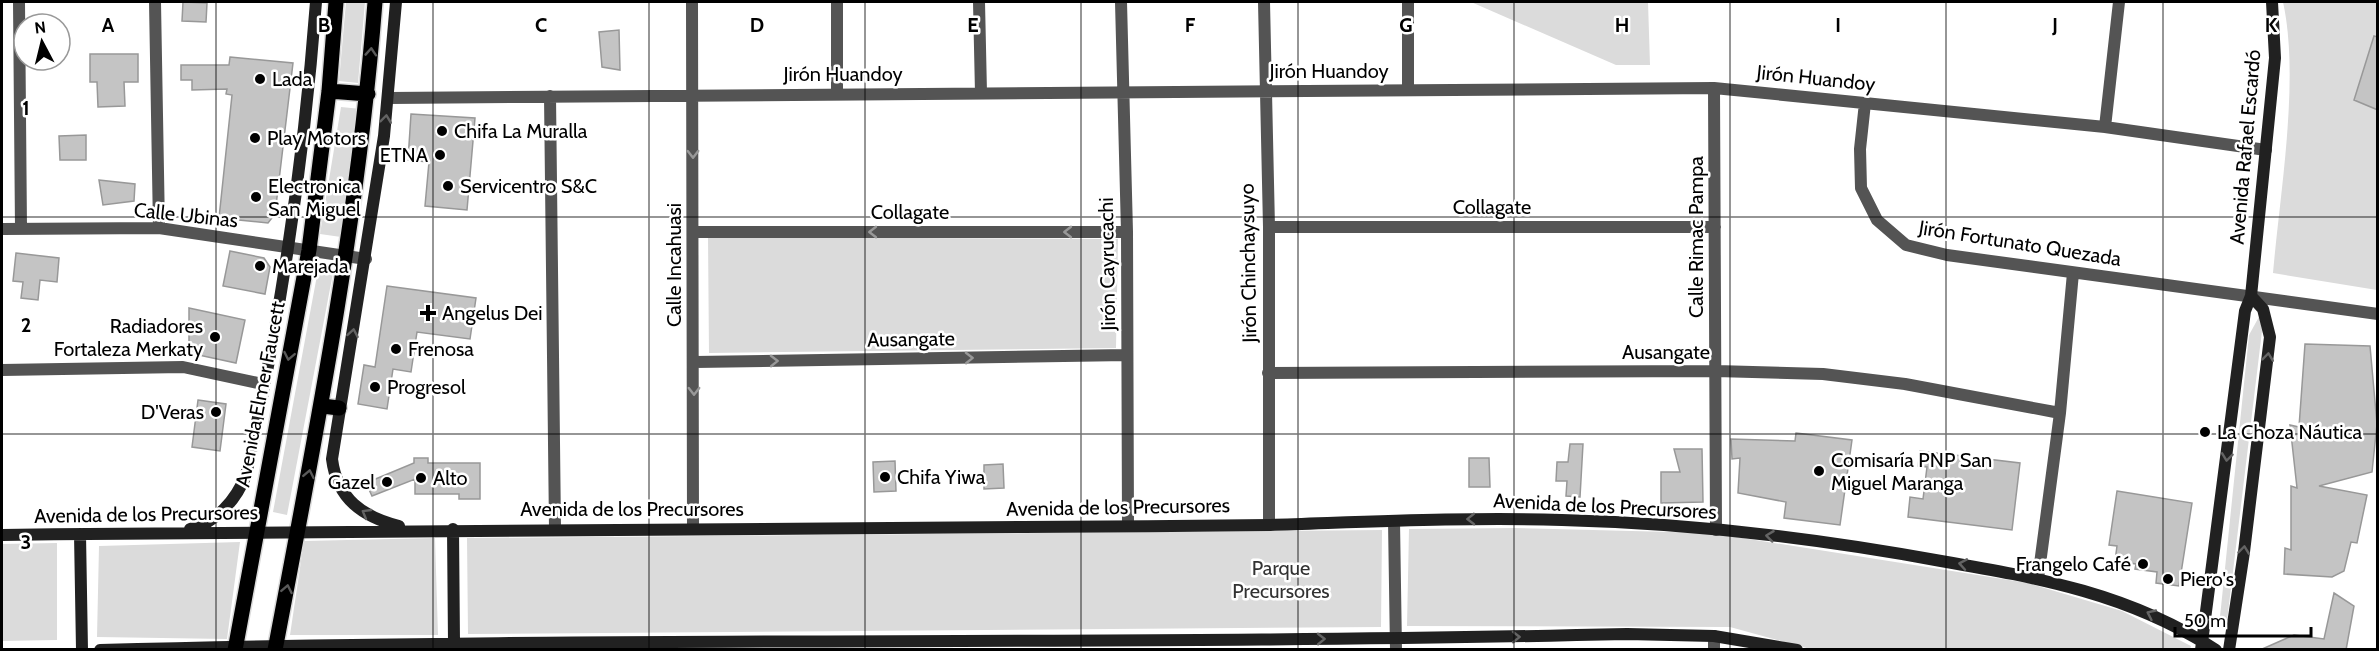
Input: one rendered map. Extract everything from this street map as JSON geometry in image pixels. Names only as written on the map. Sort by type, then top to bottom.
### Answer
[{"type":"main road","name":"Avenida Elmer Faucett","points":[[176,532],[206,523],[219,514],[240,490],[247,468],[289,247],[309,89],[316,2]]},
{"type":"main road","name":"Avenida Elmer Faucett","points":[[236,648],[309,250],[329,91],[336,2]]},
{"type":"main road","points":[[275,648],[322,406],[348,256],[368,94],[375,2]]},
{"type":"main road","points":[[396,2],[389,98],[366,259],[332,459],[338,483],[354,506],[379,520],[421,529]]},
{"type":"main road","name":"Avenida Rafael Escardó","points":[[2202,645],[2245,311],[2251,296],[2275,58],[2272,2]]},
{"type":"main road","points":[[329,91],[368,94]]},
{"type":"main road","points":[[2229,650],[2244,552],[2270,337],[2262,309],[2251,296]]},
{"type":"main road","points":[[322,406],[339,408]]},
{"type":"main road","name":"Avenida de los Precursores","points":[[2,535],[421,529],[1269,525],[1394,521],[1563,520],[1716,530],[1890,551],[2038,579],[2087,590],[2132,605],[2202,645],[2216,650]]},
{"type":"main road","points":[[453,529],[454,646]]},
{"type":"main road","points":[[80,534],[82,650]]},
{"type":"main road","points":[[100,650],[454,646],[1396,644],[1627,634],[1714,636],[1797,650]]},
{"type":"street","points":[[19,2],[21,229]]},
{"type":"street","points":[[155,2],[159,228]]},
{"type":"street","name":"Calle Incahuasi","points":[[692,2],[695,362],[693,529]]},
{"type":"street","points":[[837,2],[837,94]]},
{"type":"street","points":[[979,2],[981,93]]},
{"type":"street","name":"Jirón Cayrucachi","points":[[1121,2],[1127,232],[1128,526]]},
{"type":"street","name":"Jirón Chinchaysuyo","points":[[1264,2],[1264,91],[1269,227],[1269,525]]},
{"type":"street","points":[[1408,2],[1408,90]]},
{"type":"street","points":[[2105,127],[2119,2]]},
{"type":"street","name":"Jirón Huandoy","points":[[389,98],[1714,88],[2105,127],[2266,150]]},
{"type":"street","name":"Calle Rimac Pampa","points":[[1714,88],[1716,530]]},
{"type":"street","points":[[550,96],[555,529]]},
{"type":"street","name":"Jirón Fortunato Quezada","points":[[1865,103],[1860,149],[1861,188],[1877,220],[1906,245],[1947,255],[2378,314]]},
{"type":"street","name":"Collagate","points":[[1269,227],[1715,227]]},
{"type":"street","name":"Calle Ubinas","points":[[2,229],[159,228],[366,259]]},
{"type":"street","name":"Collagate","points":[[694,232],[1127,232]]},
{"type":"street","points":[[2038,579],[2060,413],[2073,273]]},
{"type":"street","name":"Ausangate","points":[[695,362],[1127,355]]},
{"type":"street","points":[[2,370],[183,367],[263,384]]},
{"type":"street","name":"Ausangate","points":[[1269,373],[1716,371],[1835,375],[1905,384],[2060,413]]},
{"type":"street","points":[[1394,521],[1396,644]]},
{"type":"street","points":[[1714,636],[1714,650]]},
{"type":"green space","points":[[346,2],[365,2],[358,83],[339,81]]},
{"type":"green space","points":[[1471,2],[1648,2],[1650,65],[1616,65]]},
{"type":"green space","points":[[2283,2],[2377,2],[2377,290],[2273,273],[2289,100],[2288,32]]},
{"type":"green space","points":[[341,107],[361,109],[341,237],[320,234]]},
{"type":"green space","points":[[708,237],[1118,239],[1116,348],[709,353]]},
{"type":"green space","points":[[318,270],[333,273],[287,515],[273,512]]},
{"type":"green space","points":[[2260,315],[2262,331],[2227,621],[2220,617],[2249,335]]},
{"type":"green space","points":[[1514,528],[1711,533],[2028,583],[2122,611],[2191,646],[2190,650],[1814,650],[1730,627],[1407,626],[1409,529]]},
{"type":"green space","name":"Parque Precursores","points":[[1382,530],[1381,627],[468,634],[467,538]]},
{"type":"green space","points":[[435,538],[438,635],[290,635],[304,541]]},
{"type":"green space","points":[[240,542],[227,639],[97,637],[99,546]]},
{"type":"green space","points":[[57,543],[57,640],[2,641],[2,544]]},
{"type":"building","points":[[183,2],[207,3],[206,22],[182,21]]},
{"type":"building","points":[[619,30],[620,70],[602,67],[599,32]]},
{"type":"building","points":[[2374,36],[2378,37],[2378,110],[2354,100]]},
{"type":"building","points":[[90,54],[138,54],[138,82],[124,82],[125,106],[98,107],[97,82],[90,82]]},
{"type":"building","points":[[230,57],[293,63],[275,214],[268,223],[219,218],[232,95],[226,94],[227,89],[192,90],[192,80],[181,80],[181,65],[229,65]]},
{"type":"building","points":[[411,114],[475,118],[467,210],[425,206],[429,162],[408,160]]},
{"type":"building","points":[[86,135],[86,160],[60,160],[59,136]]},
{"type":"building","points":[[99,180],[135,184],[134,201],[103,205]]},
{"type":"building","points":[[230,251],[264,258],[270,267],[265,294],[223,286]]},
{"type":"building","points":[[16,253],[59,258],[57,282],[40,280],[38,300],[21,298],[23,282],[13,281]]},
{"type":"building","points":[[387,286],[476,298],[470,339],[417,332],[411,372],[393,369],[387,409],[358,404],[364,365],[375,367]]},
{"type":"building","name":"Radiadores Fortaleza Merkaty","points":[[189,308],[245,320],[236,363],[189,353]]},
{"type":"building","points":[[2305,344],[2370,346],[2377,424],[2372,472],[2319,486],[2367,495],[2357,543],[2351,542],[2344,571],[2332,577],[2284,574],[2285,548],[2291,550],[2291,486],[2297,488],[2290,425],[2299,427]]},
{"type":"building","points":[[198,400],[226,404],[220,451],[192,447]]},
{"type":"building","name":"Comisaría PNP San Miguel Maranga","points":[[1796,433],[1852,440],[1840,525],[1784,518],[1786,502],[1738,493],[1740,458],[1732,459],[1731,439],[1795,441]]},
{"type":"building","points":[[1570,444],[1583,444],[1580,497],[1566,496],[1567,481],[1556,481],[1557,462],[1568,462]]},
{"type":"building","points":[[1674,449],[1702,449],[1703,502],[1661,503],[1661,472],[1680,472]]},
{"type":"building","points":[[1920,451],[2020,463],[2012,530],[1908,517],[1910,497],[1923,499],[1927,467],[1918,466]]},
{"type":"building","points":[[414,458],[428,458],[428,463],[480,463],[480,499],[459,499],[459,494],[415,494],[415,479],[372,496],[366,483],[414,463]]},
{"type":"building","points":[[1469,458],[1489,458],[1490,487],[1469,487]]},
{"type":"building","name":"Chifa Yiwa","points":[[895,461],[896,491],[874,492],[873,462]]},
{"type":"building","points":[[1003,464],[1004,488],[984,489],[984,465]]},
{"type":"building","points":[[2117,491],[2192,503],[2179,586],[2156,583],[2157,572],[2135,569],[2136,564],[2115,561],[2117,546],[2109,545]]},
{"type":"building","points":[[2334,593],[2354,606],[2346,650],[2260,650],[2294,635],[2324,639]]},
{"type":"place","name":"Lada","points":[[260,79]]},
{"type":"place","name":"Chifa La Muralla","points":[[442,131]]},
{"type":"place","name":"Play Motors","points":[[255,138]]},
{"type":"place","name":"ETNA","points":[[440,155]]},
{"type":"place","name":"Servicentro S&C","points":[[448,186]]},
{"type":"place","name":"Electronica San Miguel","points":[[256,197]]},
{"type":"place","name":"Marejada","points":[[260,266]]},
{"type":"place","name":"Angelus Dei","points":[[428,313]]},
{"type":"place","name":"Radiadores Fortaleza Merkaty","points":[[215,337]]},
{"type":"place","name":"Frenosa","points":[[396,349]]},
{"type":"place","name":"Progresol","points":[[375,387]]},
{"type":"place","name":"D'Veras","points":[[216,412]]},
{"type":"place","name":"La Choza Náutica","points":[[2205,432]]},
{"type":"place","name":"Comisaría PNP San Miguel Maranga","points":[[1819,471]]},
{"type":"place","name":"Chifa Yiwa","points":[[885,477]]},
{"type":"place","name":"Alto","points":[[421,478]]},
{"type":"place","name":"Gazel","points":[[387,482]]},
{"type":"place","name":"Frangelo Café","points":[[2143,564]]},
{"type":"place","name":"Piero's","points":[[2168,579]]}]
